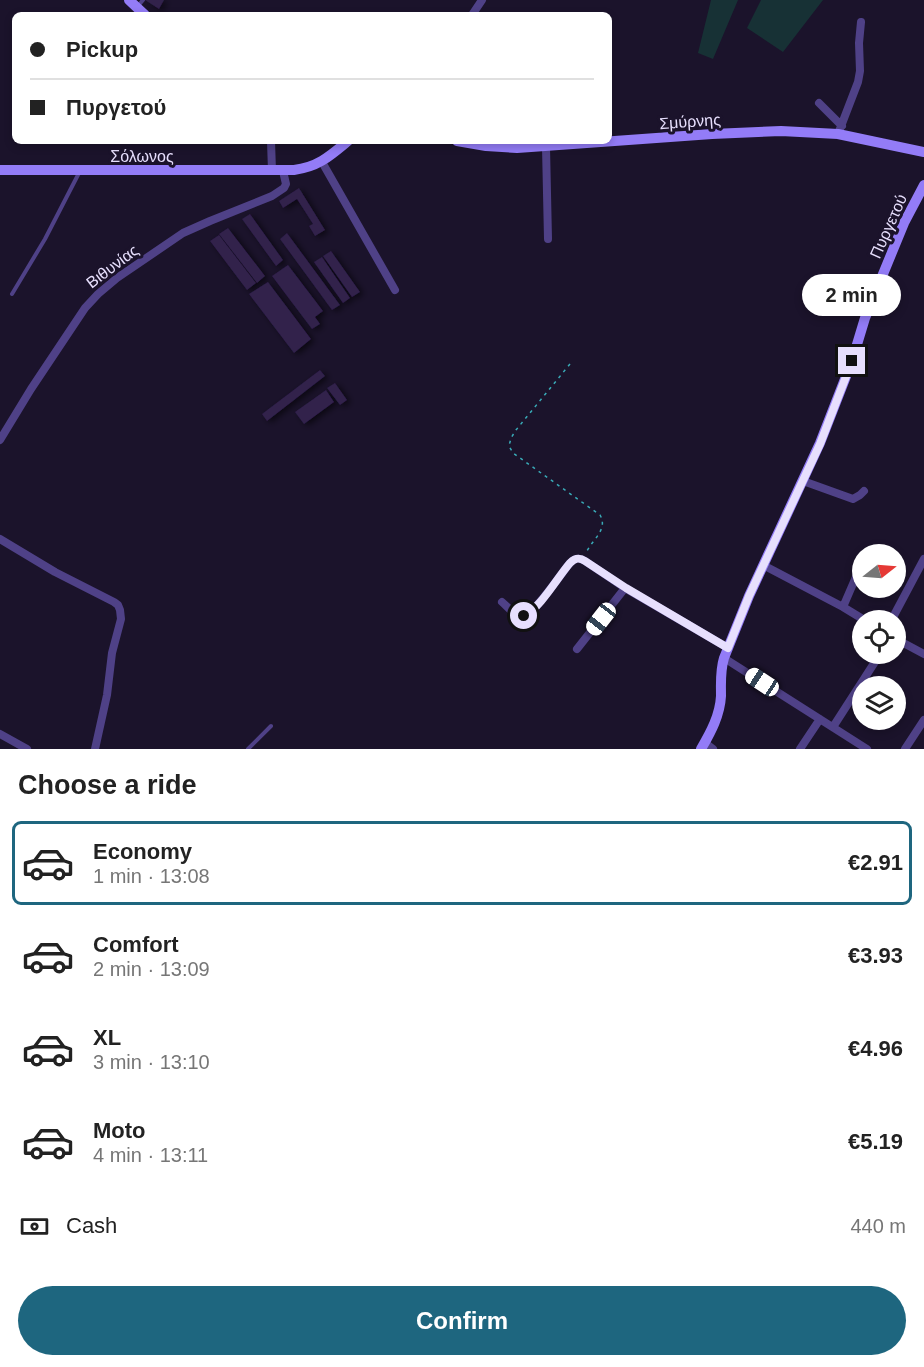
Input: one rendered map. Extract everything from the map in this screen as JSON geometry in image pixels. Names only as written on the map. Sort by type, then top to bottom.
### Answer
[{"type":"street","points":[[840,130],[858,82],[861,22]]},
{"type":"street","points":[[819,102],[840,130]]},
{"type":"street","name":"Σμύρνης","points":[[612,141],[746,132],[840,130],[924,152]]},
{"type":"street","points":[[273,144],[278,171]]},
{"type":"street","points":[[344,144],[322,162],[395,290]]},
{"type":"street","name":"Σμύρνης","points":[[480,144],[503,147],[546,147],[578,144]]},
{"type":"street","points":[[546,147],[548,239]]},
{"type":"street","name":"Σόλωνος","points":[[0,170],[278,171],[302,169],[322,162]]},
{"type":"street","name":"Βιθυνίας","points":[[0,440],[78,318],[98,294],[117,278],[183,233],[281,191],[286,184],[278,171]]},
{"type":"street","name":"Πυργετού","points":[[706,747],[719,706],[721,668],[726,653],[749,596],[834,409],[865,318],[904,223],[924,185]]},
{"type":"street","points":[[803,481],[852,499],[864,491]]},
{"type":"street","points":[[0,539],[55,572],[118,605],[121,619],[112,653],[107,694],[96,749]]},
{"type":"street","points":[[502,602],[518,616],[527,615],[570,563],[575,558],[582,560],[726,653],[819,719],[867,749]]},
{"type":"street","points":[[897,610],[924,559]]},
{"type":"street","points":[[763,565],[852,612]]},
{"type":"street","points":[[843,607],[852,586]]},
{"type":"street","points":[[577,649],[626,588]]},
{"type":"street","points":[[906,644],[924,654]]},
{"type":"street","points":[[833,727],[874,664]]},
{"type":"street","points":[[800,749],[819,719]]},
{"type":"street","points":[[905,749],[924,720]]},
{"type":"street","points":[[0,734],[27,749]]},
{"type":"lane","points":[[12,294],[45,239],[81,170]]},
{"type":"lane","points":[[251,748],[271,726]]},
{"type":"path","points":[[570,364],[516,430],[509,446],[513,453],[600,514],[603,527],[582,560]]},
{"type":"green space","points":[[711,0],[738,0],[713,59],[698,53]]},
{"type":"green space","points":[[761,0],[823,0],[783,52],[747,28]]},
{"type":"building","points":[[145,0],[164,0],[159,9]]},
{"type":"building","points":[[299,188],[325,230],[315,236],[309,226],[313,224],[297,199],[283,208],[279,201]]},
{"type":"building","points":[[250,214],[283,260],[276,266],[242,219]]},
{"type":"building","points":[[228,228],[265,276],[257,283],[219,234]]},
{"type":"building","points":[[287,233],[340,305],[332,310],[280,239]]},
{"type":"building","points":[[219,235],[256,283],[247,290],[210,241]]},
{"type":"building","points":[[331,251],[360,292],[352,297],[323,256]]},
{"type":"building","points":[[322,257],[350,298],[343,303],[314,262]]},
{"type":"building","points":[[288,265],[323,311],[315,317],[320,324],[312,329],[272,276]]},
{"type":"building","points":[[268,282],[311,339],[294,353],[249,294]]},
{"type":"building","points":[[320,370],[325,376],[267,421],[262,414]]},
{"type":"building","points":[[335,383],[347,400],[340,405],[327,388]]},
{"type":"building","points":[[326,390],[334,402],[304,424],[295,412]]},
{"type":"route","points":[[524,616],[570,563],[578,558],[728,648],[749,596],[820,444],[852,361]]}]
